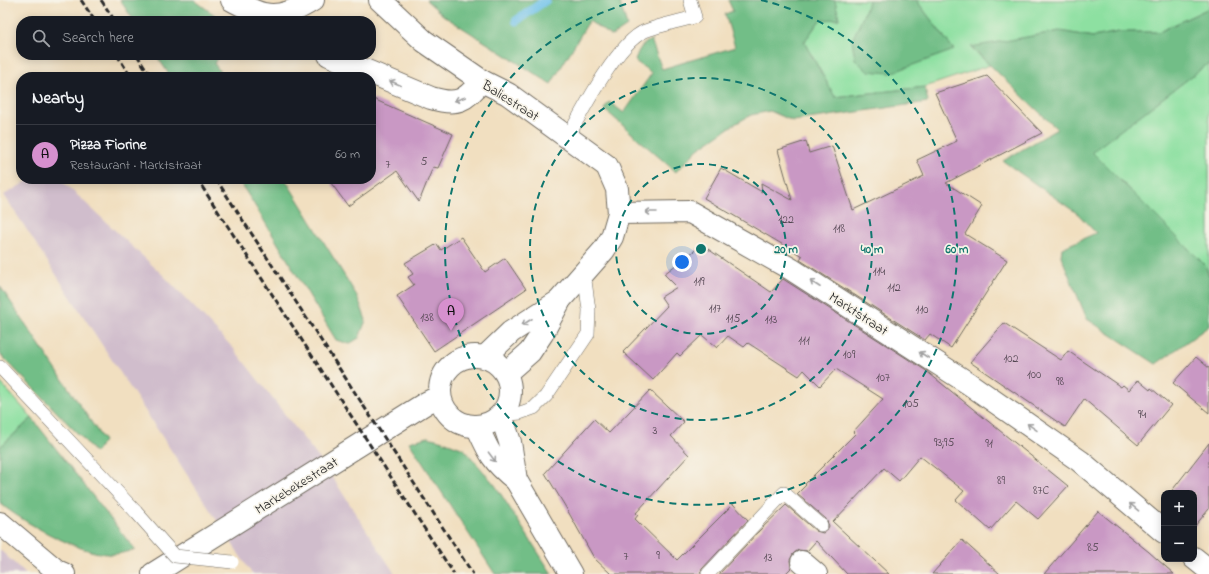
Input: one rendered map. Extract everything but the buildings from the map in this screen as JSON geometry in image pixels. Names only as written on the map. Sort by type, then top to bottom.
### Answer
[{"type":"street","points":[[232,0],[264,14],[281,14],[297,9],[313,7]]},
{"type":"street","name":"Baliestraat","points":[[380,0],[424,42],[482,81],[508,94],[607,166],[617,189],[619,213]]},
{"type":"street","points":[[341,60],[369,72]]},
{"type":"street","points":[[376,75],[445,102],[458,102],[469,96],[482,81]]},
{"type":"street","name":"Marktstraat","points":[[619,213],[690,212],[791,269],[968,383],[1080,461],[1161,529]]},
{"type":"street","points":[[506,373],[530,352],[542,334],[559,301],[604,250],[612,237],[619,213]]},
{"type":"street","points":[[486,356],[511,332],[559,301]]},
{"type":"street","points":[[472,355],[486,356],[498,364],[506,373],[510,383],[508,406],[501,415],[490,423],[477,426],[457,422],[442,406],[440,382],[446,368],[458,359],[472,355]]},
{"type":"street","name":"Markebekestraat","points":[[153,574],[426,402],[440,396]]},
{"type":"street","points":[[501,415],[510,442],[516,480],[571,574]]},
{"type":"street","points":[[477,426],[488,452],[501,469],[516,480]]},
{"type":"street","points":[[0,523],[57,571],[64,574]]},
{"type":"street","points":[[1197,560],[1209,570]]},
{"type":"lane","points":[[568,137],[605,74],[625,46],[644,32],[696,17],[690,0]]},
{"type":"lane","points":[[501,415],[520,413],[534,408],[546,396],[588,334],[589,310],[584,273]]},
{"type":"lane","points":[[0,367],[136,512],[175,556],[232,562]]},
{"type":"lane","points":[[708,574],[784,493],[820,526]]},
{"type":"shaded area","points":[[23,184],[65,184],[165,277],[234,349],[325,466],[395,574],[252,574],[4,195]]},
{"type":"shaded area","points":[[0,550],[26,574],[0,574]]},
{"type":"green space","points":[[120,0],[194,0],[216,16],[131,16]]},
{"type":"green space","points":[[426,0],[626,0],[620,3],[627,26],[612,36],[589,21],[551,84],[444,16]]},
{"type":"green space","points":[[728,0],[835,0],[839,19],[820,20],[804,42],[835,97],[925,87],[928,102],[793,121],[770,111],[751,115],[733,125],[698,149],[676,172],[604,109],[609,102],[624,113],[652,73],[635,61],[640,48],[651,40],[662,69],[735,47],[725,14],[733,11]]},
{"type":"green space","points":[[835,0],[869,0],[862,19],[954,50],[916,0],[1209,0],[1209,8],[1159,32],[1119,32],[1093,37],[1060,31],[971,48],[990,65],[925,87],[835,97],[804,42],[820,20],[839,19]]},
{"type":"green space","points":[[869,0],[916,0],[954,50],[891,73],[867,71],[855,59],[852,40]]},
{"type":"green space","points":[[1209,8],[1209,63],[1092,152],[1205,265],[1209,277],[1209,326],[1156,364],[1087,319],[1061,256],[1062,248],[1096,233],[1078,214],[1003,161],[1057,129],[971,47],[1060,31],[1093,37],[1119,32],[1159,32]]},
{"type":"green space","points":[[159,60],[217,60],[214,63],[220,72],[168,72]]},
{"type":"green space","points":[[1209,63],[1209,277],[1205,265],[1091,152]]},
{"type":"green space","points":[[241,184],[288,184],[357,296],[366,320],[359,338],[349,344],[336,340]]},
{"type":"green space","points":[[0,286],[104,441],[95,453],[0,354]]},
{"type":"green space","points":[[0,382],[32,418],[0,447]]},
{"type":"green space","points":[[32,418],[135,550],[111,554],[82,548],[36,527],[0,503],[0,447]]},
{"type":"green space","points":[[428,437],[464,449],[495,485],[552,574],[495,574],[409,442]]},
{"type":"waterway","points":[[516,21],[546,0]]},
{"type":"railway","points":[[81,0],[92,16]]},
{"type":"railway","points":[[101,0],[112,16]]},
{"type":"railway","points":[[120,60],[128,72]]},
{"type":"railway","points":[[140,60],[148,72]]},
{"type":"railway","points":[[200,184],[454,574]]},
{"type":"railway","points":[[219,184],[473,574]]},
{"type":"place","name":"Pizza Fiorine","points":[[451,331]]}]
